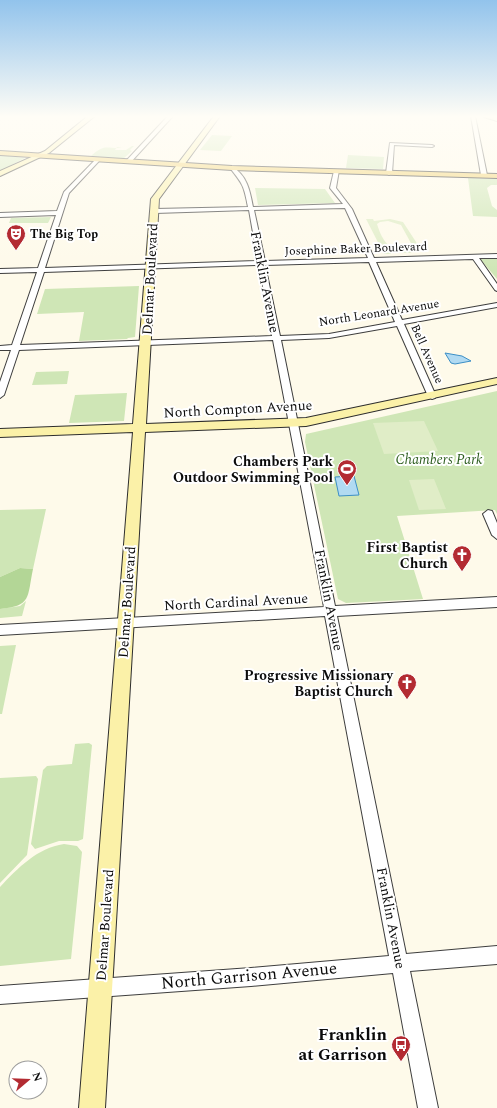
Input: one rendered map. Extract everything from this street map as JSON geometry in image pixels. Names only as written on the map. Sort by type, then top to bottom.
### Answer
[{"type":"main road","points":[[227,168],[497,176]]},
{"type":"street","points":[[0,174],[14,168]]},
{"type":"street","points":[[0,395],[67,191],[90,168]]},
{"type":"street","name":"Delmar Boulevard","points":[[92,1108],[154,211],[156,196],[177,168]]},
{"type":"street","name":"Franklin Avenue","points":[[232,168],[246,184],[275,338],[294,423],[428,1108]]},
{"type":"street","points":[[389,173],[390,168]]},
{"type":"street","points":[[483,168],[484,175]]},
{"type":"street","name":"Bell Avenue","points":[[337,172],[333,188],[346,206],[432,396]]},
{"type":"street","points":[[154,211],[346,206]]},
{"type":"street","points":[[0,215],[59,213]]},
{"type":"street","name":"Josephine Baker Boulevard","points":[[0,271],[497,256]]},
{"type":"street","points":[[475,257],[497,289]]},
{"type":"street","name":"North Leonard Avenue","points":[[0,348],[329,336],[497,305]]},
{"type":"street","name":"North Compton Avenue","points":[[0,433],[294,423],[328,418],[497,381]]},
{"type":"street","points":[[488,514],[497,534]]},
{"type":"street","name":"North Cardinal Avenue","points":[[0,630],[497,602]]},
{"type":"street","name":"North Garrison Avenue","points":[[0,995],[251,977],[497,955]]},
{"type":"green space","points":[[0,168],[6,168],[0,171]]},
{"type":"green space","points":[[346,168],[383,168],[383,169]]},
{"type":"green space","points":[[468,178],[497,179],[497,185],[491,185],[487,188],[492,206],[497,210],[497,217],[473,216]]},
{"type":"green space","points":[[255,188],[325,189],[335,203],[258,205]]},
{"type":"green space","points":[[51,217],[48,223],[9,223],[11,218]]},
{"type":"green space","points":[[366,219],[373,219],[374,221],[390,219],[403,222],[419,249],[410,253],[391,252],[391,254],[384,254]],"holes":[[[388,221],[401,225],[412,245],[411,248],[404,250],[398,250],[389,245],[382,236],[377,224]]]},
{"type":"green space","points":[[497,258],[497,279],[480,259]]},
{"type":"green space","points":[[139,286],[135,337],[127,339],[79,341],[84,312],[37,314],[45,289]]},
{"type":"green space","points":[[69,371],[67,384],[32,385],[36,372]]},
{"type":"green space","name":"Chambers Park","points":[[497,391],[497,514],[495,510],[397,516],[423,599],[346,603],[338,599],[305,442],[306,434]]},
{"type":"green space","points":[[127,393],[124,421],[69,423],[75,395]]},
{"type":"green space","points":[[424,421],[438,451],[384,454],[373,423]]},
{"type":"green space","points":[[434,479],[446,509],[419,510],[409,480]]},
{"type":"green space","points":[[46,509],[33,569],[20,568],[0,577],[0,510]]},
{"type":"green space","points":[[20,568],[33,569],[26,598],[18,605],[0,609],[0,577]]},
{"type":"green space","points":[[26,601],[22,616],[0,618],[0,609],[20,606]]},
{"type":"green space","points":[[16,645],[2,714],[0,714],[0,646]]},
{"type":"green space","points":[[89,743],[92,745],[83,839],[78,841],[59,841],[35,849],[31,844],[43,770],[47,766],[72,764],[75,744]]},
{"type":"green space","points":[[36,776],[38,779],[27,855],[0,883],[0,778]]},
{"type":"green space","points":[[64,844],[77,846],[82,852],[71,959],[0,966],[0,887],[21,866],[37,854],[54,846]]},
{"type":"water","points":[[445,353],[462,356],[471,361],[455,364],[451,363]]},
{"type":"water","name":"Chambers Park Outdoor Swimming Pool","points":[[354,476],[359,495],[339,496],[335,477]]},
{"type":"place","name":"The Big Top","points":[[16,251]]},
{"type":"place","name":"Chambers Park Outdoor Swimming Pool","points":[[347,486]]},
{"type":"place","name":"First Baptist Church","points":[[462,572]]},
{"type":"place","name":"Progressive Missionary Baptist Church","points":[[407,700]]},
{"type":"place","name":"Franklin at Garrison","points":[[401,1062]]}]
